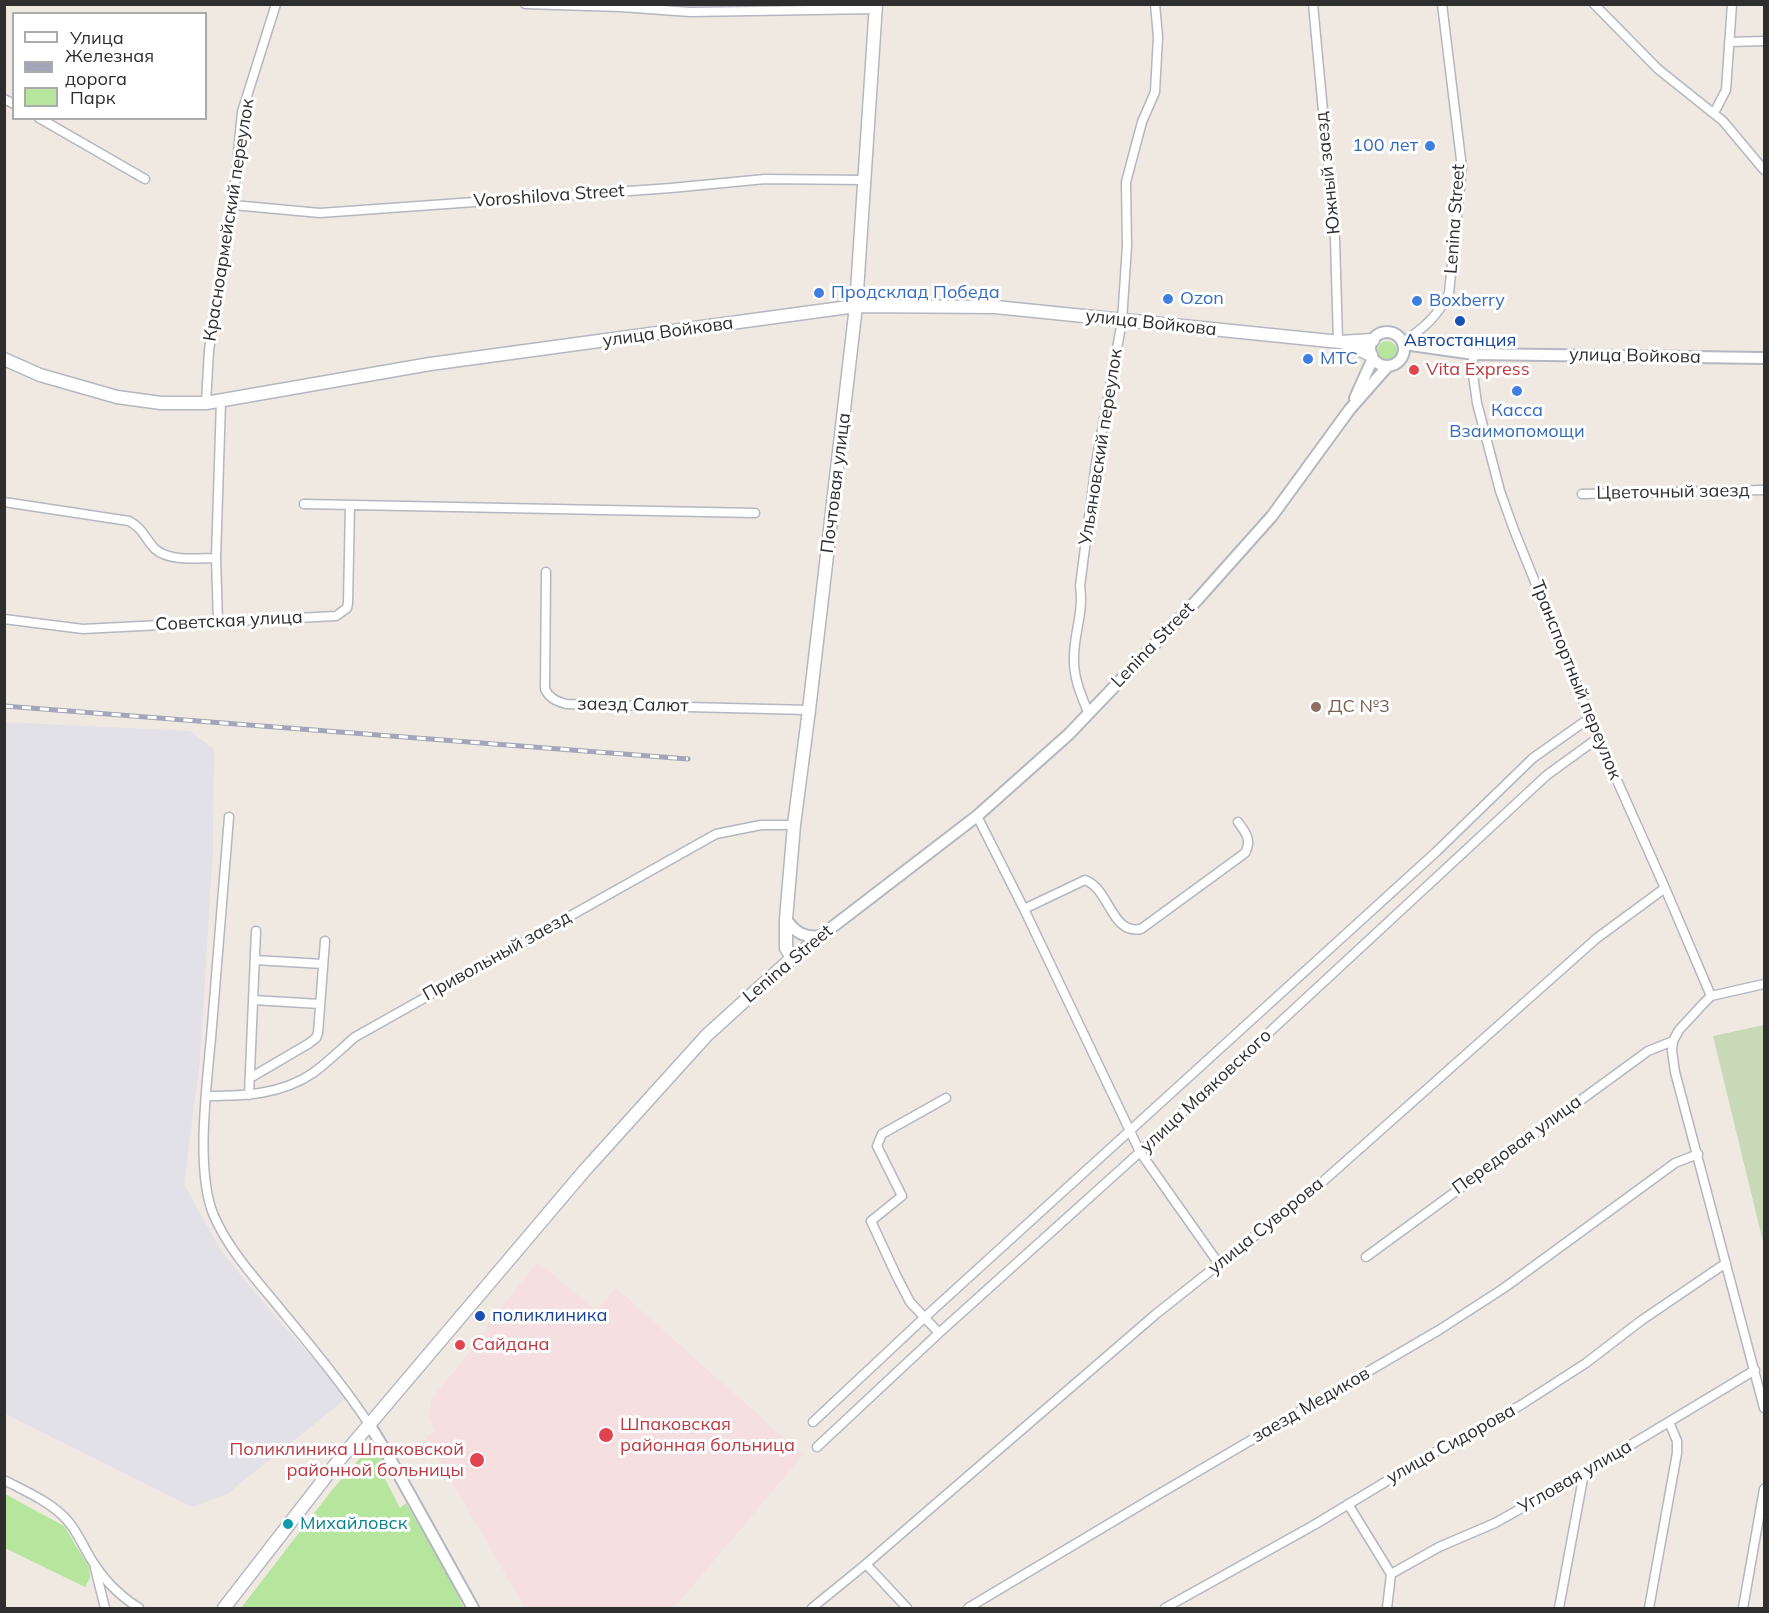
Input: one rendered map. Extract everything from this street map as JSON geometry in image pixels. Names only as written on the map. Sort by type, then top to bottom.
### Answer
[{"type":"main road","name":"Почтовая улица","points":[[792,958],[786,948],[786,919],[794,825],[856,306],[875,7]]},
{"type":"main road","name":"улица Войкова","points":[[4,359],[40,375],[117,397],[161,403],[206,403],[430,364],[856,306],[994,308],[1339,341],[1372,340]]},
{"type":"main road","name":"улица Войкова","points":[[1339,341],[1372,357]]},
{"type":"main road","name":"Lenina Street","points":[[226,1605],[294,1515],[369,1424],[585,1170],[707,1035],[792,958]]},
{"type":"main road","points":[[215,1608],[226,1605]]},
{"type":"street","name":"Красноармейский переулок","points":[[206,403],[209,350],[233,205],[242,112],[276,4]]},
{"type":"street","points":[[525,4],[690,12],[875,7]]},
{"type":"street","name":"Ульяновский переулок","points":[[1088,712],[1077,686],[1074,657],[1083,602],[1080,586],[1096,463],[1122,321],[1128,246],[1126,182],[1142,122],[1155,92],[1158,37],[1155,4]]},
{"type":"street","name":"Южный заезд","points":[[1313,4],[1335,239],[1339,341]]},
{"type":"street","name":"Lenina Street","points":[[1404,343],[1430,323],[1442,309],[1449,293],[1462,168],[1442,4]]},
{"type":"street","points":[[1594,4],[1658,69],[1723,121],[1764,170]]},
{"type":"street","points":[[1714,113],[1726,90],[1732,4]]},
{"type":"street","points":[[1729,42],[1764,41]]},
{"type":"street","points":[[42,120],[145,179]]},
{"type":"street","name":"Voroshilova Street","points":[[233,205],[320,213],[671,188],[765,179],[865,180]]},
{"type":"street","points":[[1387,332],[1398,336],[1404,343],[1402,358],[1393,366],[1378,364],[1372,357],[1370,349],[1376,335],[1387,332]]},
{"type":"street","name":"улица Войкова","points":[[1404,343],[1474,354],[1764,358]]},
{"type":"street","name":"улица Войкова","points":[[1402,358],[1434,348]]},
{"type":"street","name":"Транспортный переулок","points":[[1474,354],[1472,369],[1477,404],[1500,491],[1514,530],[1598,738],[1711,996]]},
{"type":"street","points":[[1350,409],[1372,357]]},
{"type":"street","name":"Lenina Street","points":[[792,958],[977,816],[1069,734],[1272,516],[1350,409],[1387,367]]},
{"type":"street","points":[[218,622],[216,558],[221,401]]},
{"type":"street","name":"Цветочный заезд","points":[[1582,494],[1764,490]]},
{"type":"street","points":[[4,502],[129,521],[140,527],[155,549],[169,557],[216,558]]},
{"type":"street","points":[[304,504],[756,513]]},
{"type":"street","name":"Советская улица","points":[[4,619],[84,629],[336,616],[347,608],[348,603],[350,505]]},
{"type":"street","name":"заезд Салют","points":[[546,572],[545,688],[547,694],[555,701],[566,704],[809,710]]},
{"type":"street","name":"улица Маяковского","points":[[813,1422],[924,1318],[1436,852],[1533,758],[1591,717]]},
{"type":"street","name":"улица Маяковского","points":[[817,1447],[1547,775],[1598,738]]},
{"type":"street","points":[[977,816],[1140,1152],[1219,1264]]},
{"type":"street","points":[[229,817],[206,1096],[203,1161],[206,1187],[213,1214],[226,1240],[344,1387],[369,1424],[473,1608]]},
{"type":"street","points":[[1024,909],[1085,880],[1096,887],[1125,928],[1133,931],[1141,929],[1245,854],[1249,846],[1248,837],[1238,822]]},
{"type":"street","name":"Привольный заезд","points":[[206,1096],[249,1095],[282,1088],[312,1074],[355,1037],[716,834],[761,825],[794,825]]},
{"type":"street","name":"улица Суворова","points":[[812,1608],[1156,1314],[1320,1184],[1598,938],[1665,888]]},
{"type":"street","points":[[786,919],[798,933],[813,937],[822,936]]},
{"type":"street","points":[[249,1095],[256,931]]},
{"type":"street","points":[[250,1078],[316,1038],[325,941]]},
{"type":"street","points":[[255,960],[323,964]]},
{"type":"street","points":[[1764,984],[1711,996],[1679,1030],[1673,1041],[1672,1051],[1764,1408]]},
{"type":"street","points":[[253,1000],[320,1004]]},
{"type":"street","name":"Передовая улица","points":[[1366,1257],[1648,1052],[1673,1041]]},
{"type":"street","points":[[939,1333],[910,1302],[871,1221],[902,1196],[877,1146],[878,1140],[882,1134],[946,1098]]},
{"type":"street","name":"заезд Медиков","points":[[968,1608],[1439,1330],[1504,1288],[1675,1163],[1698,1154]]},
{"type":"street","name":"улица Сидорова","points":[[1165,1608],[1530,1399],[1586,1363],[1642,1320],[1726,1263]]},
{"type":"street","name":"Угловая улица","points":[[1390,1574],[1439,1547],[1495,1523],[1584,1473],[1755,1370]]},
{"type":"street","points":[[1649,1608],[1677,1453],[1677,1441],[1669,1422]]},
{"type":"street","points":[[1559,1608],[1584,1473]]},
{"type":"street","points":[[4,1480],[34,1495],[66,1519],[93,1562],[124,1598],[139,1608]]},
{"type":"street","points":[[1743,1608],[1764,1489]]},
{"type":"street","points":[[1348,1504],[1390,1574],[1387,1608]]},
{"type":"street","points":[[93,1562],[105,1608]]},
{"type":"street","points":[[866,1564],[907,1608]]},
{"type":"shaded area","points":[[4,722],[190,731],[214,749],[213,848],[200,1059],[184,1184],[221,1251],[273,1314],[348,1397],[227,1494],[192,1507],[5,1414]]},
{"type":"shaded area","name":"Шпаковская районная больница","points":[[538,1262],[597,1311],[616,1288],[803,1455],[674,1608],[525,1608],[426,1437],[435,1432],[429,1418],[432,1398],[489,1329],[486,1326]]},
{"type":"green space","points":[[1387,341],[1394,344],[1397,351],[1394,358],[1387,361],[1380,358],[1377,351],[1380,344]]},
{"type":"green space","points":[[1764,1025],[1764,1246],[1713,1036]]},
{"type":"green space","points":[[369,1448],[376,1448],[386,1465],[382,1473],[400,1508],[406,1503],[447,1573],[464,1608],[241,1608],[332,1490]]},
{"type":"green space","points":[[5,1494],[64,1526],[89,1567],[90,1578],[85,1587],[5,1548]]},
{"type":"railway","points":[[4,706],[688,759]]},
{"type":"place","name":"100 лет","points":[[1430,146]]},
{"type":"place","name":"Продсклад Победа","points":[[819,293]]},
{"type":"place","name":"Ozon","points":[[1168,299]]},
{"type":"place","name":"Boxberry","points":[[1417,301]]},
{"type":"place","name":"Автостанция","points":[[1460,321]]},
{"type":"place","name":"МТС","points":[[1308,359]]},
{"type":"place","name":"Vita Express","points":[[1414,370]]},
{"type":"place","name":"Касса Взаимопомощи","points":[[1517,391]]},
{"type":"place","name":"ДС №3","points":[[1316,707]]},
{"type":"place","name":"поликлиника","points":[[480,1316]]},
{"type":"place","name":"Сайдана","points":[[460,1345]]},
{"type":"place","name":"Шпаковская районная больница","points":[[606,1435]]},
{"type":"place","name":"Поликлиника Шпаковской районной больницы","points":[[477,1460]]},
{"type":"place","name":"Михайловск","points":[[288,1524]]}]
